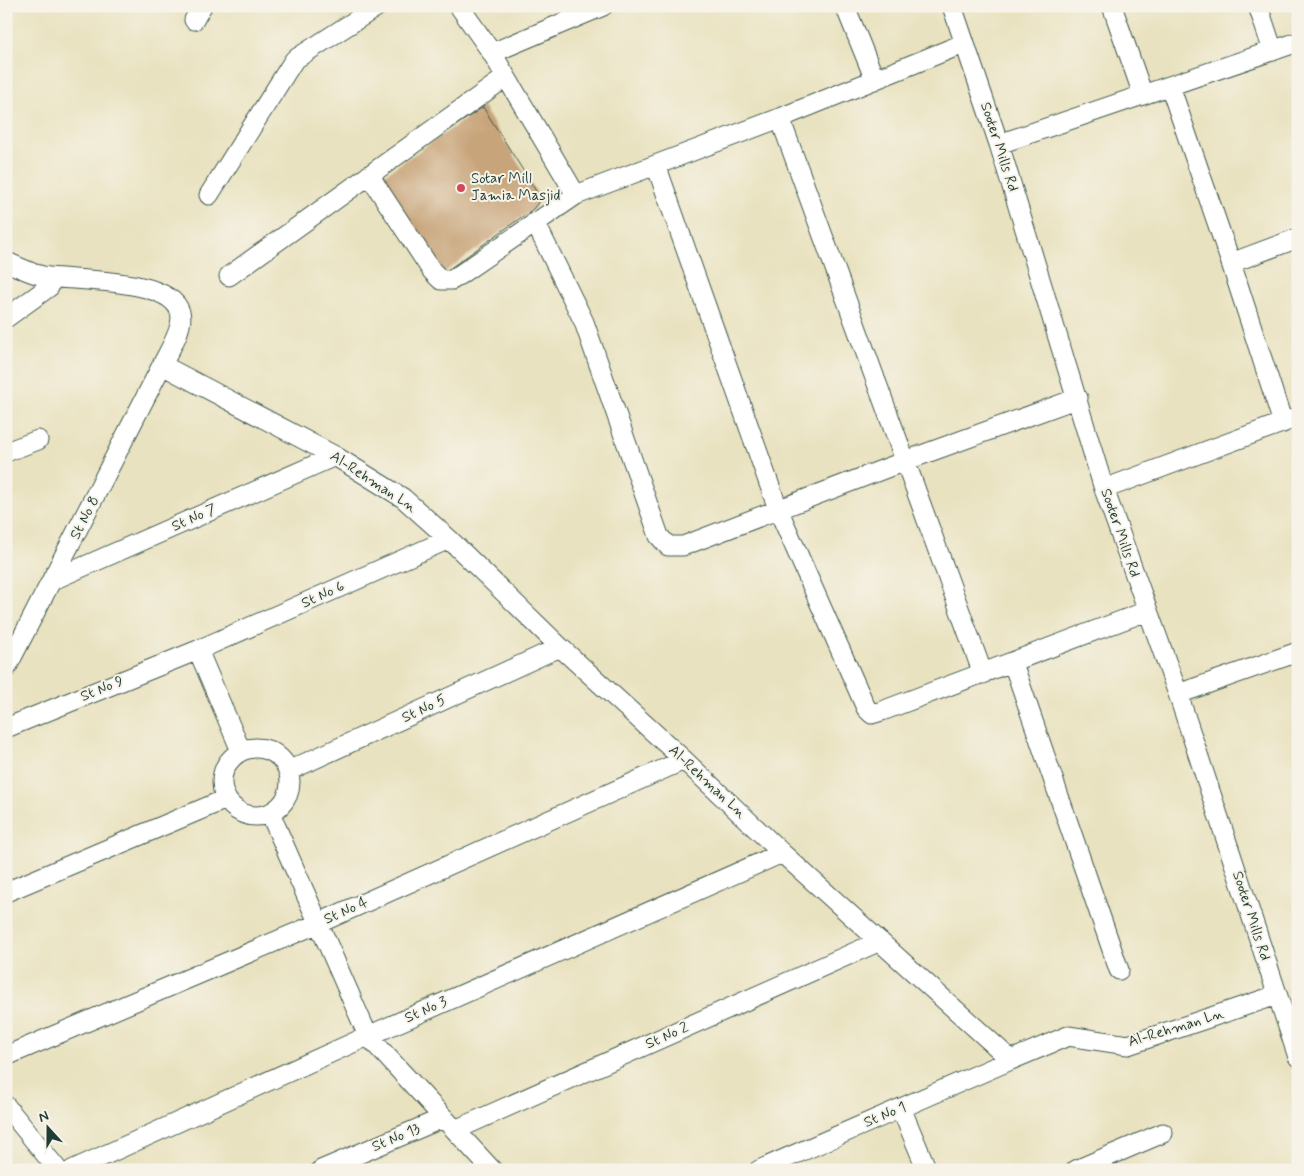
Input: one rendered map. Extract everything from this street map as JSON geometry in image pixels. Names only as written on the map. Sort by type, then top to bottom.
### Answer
[{"type":"street","points":[[209,195],[294,60],[378,6]]},
{"type":"street","points":[[459,6],[492,53],[576,196]]},
{"type":"street","points":[[492,53],[603,6]]},
{"type":"street","points":[[845,6],[875,80]]},
{"type":"street","name":"Sooter Mills Rd","points":[[952,6],[999,144],[1078,398],[1104,489],[1178,694],[1298,1057]]},
{"type":"street","points":[[1112,6],[1143,95]]},
{"type":"street","points":[[1258,6],[1273,51]]},
{"type":"street","points":[[999,144],[1298,42]]},
{"type":"street","points":[[369,175],[432,271],[440,280],[452,280],[576,196],[780,118],[965,44]]},
{"type":"street","points":[[230,276],[506,77]]},
{"type":"street","points":[[1104,489],[1290,420],[1231,263],[1170,86]]},
{"type":"street","points":[[780,118],[983,674]]},
{"type":"street","points":[[656,166],[778,510],[866,708],[872,714],[1014,663],[1147,611]]},
{"type":"street","points":[[535,222],[584,322],[659,536],[668,546],[683,546],[905,461],[1078,398]]},
{"type":"street","points":[[1231,263],[1298,238]]},
{"type":"street","points":[[6,262],[47,277],[49,287],[6,318]]},
{"type":"street","name":"St No 8","points":[[6,669],[53,580],[182,323],[180,311],[170,298],[159,292],[143,287],[102,281],[47,277]]},
{"type":"street","name":"Al-Rehman Ln","points":[[162,365],[335,456],[403,498],[449,539],[560,647],[684,760],[782,853],[1011,1060],[1068,1036],[1128,1045],[1277,994]]},
{"type":"street","points":[[6,452],[38,440]]},
{"type":"street","name":"St No 7","points":[[53,580],[335,456]]},
{"type":"street","name":"St No 6","points":[[198,650],[449,539]]},
{"type":"street","name":"St No 5","points":[[288,771],[560,647]]},
{"type":"street","points":[[198,650],[241,751]]},
{"type":"street","name":"St No 9","points":[[6,728],[198,650]]},
{"type":"street","points":[[1178,694],[1298,652]]},
{"type":"street","points":[[1014,663],[1119,970]]},
{"type":"street","points":[[252,748],[263,749],[274,754],[282,761],[288,771],[290,780],[289,790],[279,807],[270,813],[261,816],[245,814],[232,807],[226,799],[222,788],[225,766],[232,757],[241,751],[252,748]]},
{"type":"street","name":"St No 4","points":[[6,1056],[319,923],[684,760]]},
{"type":"street","points":[[6,892],[226,799]]},
{"type":"street","points":[[270,813],[368,1036],[492,1170]]},
{"type":"street","name":"St No 3","points":[[72,1170],[368,1036],[782,853]]},
{"type":"street","name":"St No 2","points":[[449,1124],[880,941]]},
{"type":"street","name":"St No 1","points":[[759,1170],[1011,1060]]},
{"type":"street","points":[[6,1106],[58,1170]]},
{"type":"street","points":[[901,1108],[927,1170]]},
{"type":"street","name":"St No 13","points":[[321,1170],[449,1124]]},
{"type":"street","points":[[1076,1170],[1163,1133]]},
{"type":"building","name":"Sotar Mill Jamia Masjid","points":[[483,107],[541,199],[533,209],[442,274],[381,177]]},
{"type":"place","name":"Sotar Mill Jamia Masjid","points":[[461,188]]}]
